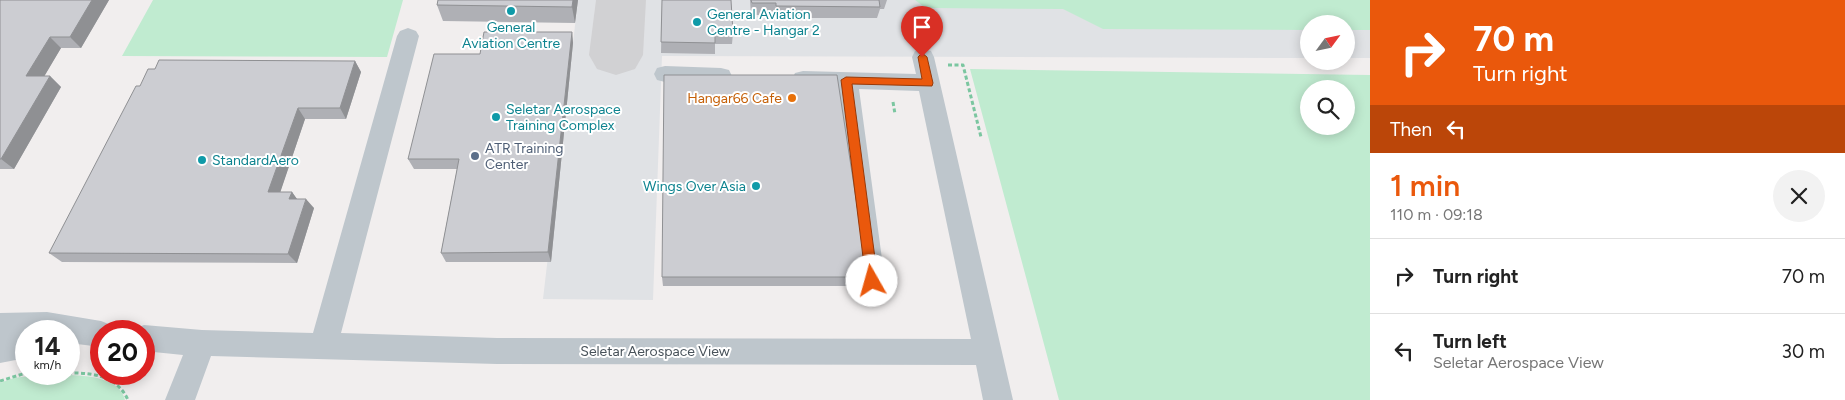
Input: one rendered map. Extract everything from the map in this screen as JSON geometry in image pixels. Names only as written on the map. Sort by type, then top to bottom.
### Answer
[{"type":"street","points":[[323,347],[408,36]]},
{"type":"street","points":[[779,78],[846,80],[925,68],[998,400]]},
{"type":"street","points":[[665,74],[741,77]]},
{"type":"street","points":[[846,80],[872,281]]},
{"type":"street","points":[[0,326],[15,326]]},
{"type":"street","name":"Seletar Aerospace View","points":[[155,339],[202,343],[497,351],[987,352]]},
{"type":"street","points":[[180,400],[202,343]]},
{"type":"street","points":[[0,350],[15,347]]},
{"type":"path","points":[[925,68],[963,65],[981,137]]},
{"type":"path","points":[[80,375],[100,375],[121,386],[128,400]]},
{"type":"path","points":[[0,381],[15,377]]},
{"type":"shaded area","points":[[578,0],[1370,0],[1370,58],[1355,58],[1355,15],[1300,15],[1300,58],[662,56],[653,300],[543,299]]},
{"type":"green space","points":[[153,0],[403,0],[387,57],[122,56]]},
{"type":"green space","points":[[915,0],[1370,0],[1370,30],[1355,30],[1355,15],[1300,15],[1300,30],[1103,29],[1063,9],[931,8],[923,6]]},
{"type":"green space","points":[[970,69],[1370,75],[1370,400],[1059,400]]},
{"type":"green space","points":[[80,376],[90,377],[90,385],[113,385],[120,390],[125,400],[0,400],[0,383],[14,378],[15,385],[80,385]]},
{"type":"building","points":[[0,0],[92,0],[70,37],[50,37],[26,76],[50,76],[1,159],[0,159]]},
{"type":"building","points":[[438,0],[573,0],[572,7],[437,5]]},
{"type":"building","name":"General Aviation Centre - Hangar 2","points":[[662,0],[731,0],[733,33],[715,32],[715,43],[661,42]]},
{"type":"building","points":[[751,0],[879,0],[880,7],[776,6],[776,3],[752,3]]},
{"type":"building","name":"Seletar Aerospace Training Complex","points":[[484,32],[572,32],[548,252],[441,253],[459,159],[408,159],[434,54],[480,54]]},
{"type":"building","name":"StandardAero","points":[[159,60],[355,61],[340,108],[298,108],[268,192],[292,192],[289,199],[306,199],[288,254],[49,253],[136,86],[140,86],[148,69],[155,69]]},
{"type":"building","name":"Wings Over Asia","points":[[664,75],[837,75],[868,277],[662,277]]},
{"type":"taxiway","points":[[616,55],[621,0]]},
{"type":"place","name":"General Aviation Centre","points":[[511,11]]},
{"type":"place","name":"General Aviation Centre - Hangar 2","points":[[697,22]]},
{"type":"place","name":"Hangar66 Cafe","points":[[792,98]]},
{"type":"place","name":"Seletar Aerospace Training Complex","points":[[496,117]]},
{"type":"place","name":"ATR Training Center","points":[[475,156]]},
{"type":"place","name":"StandardAero","points":[[202,160]]},
{"type":"place","name":"Wings Over Asia","points":[[756,186]]},
{"type":"route","points":[[872,281],[846,80],[928,83],[922,57]]}]
